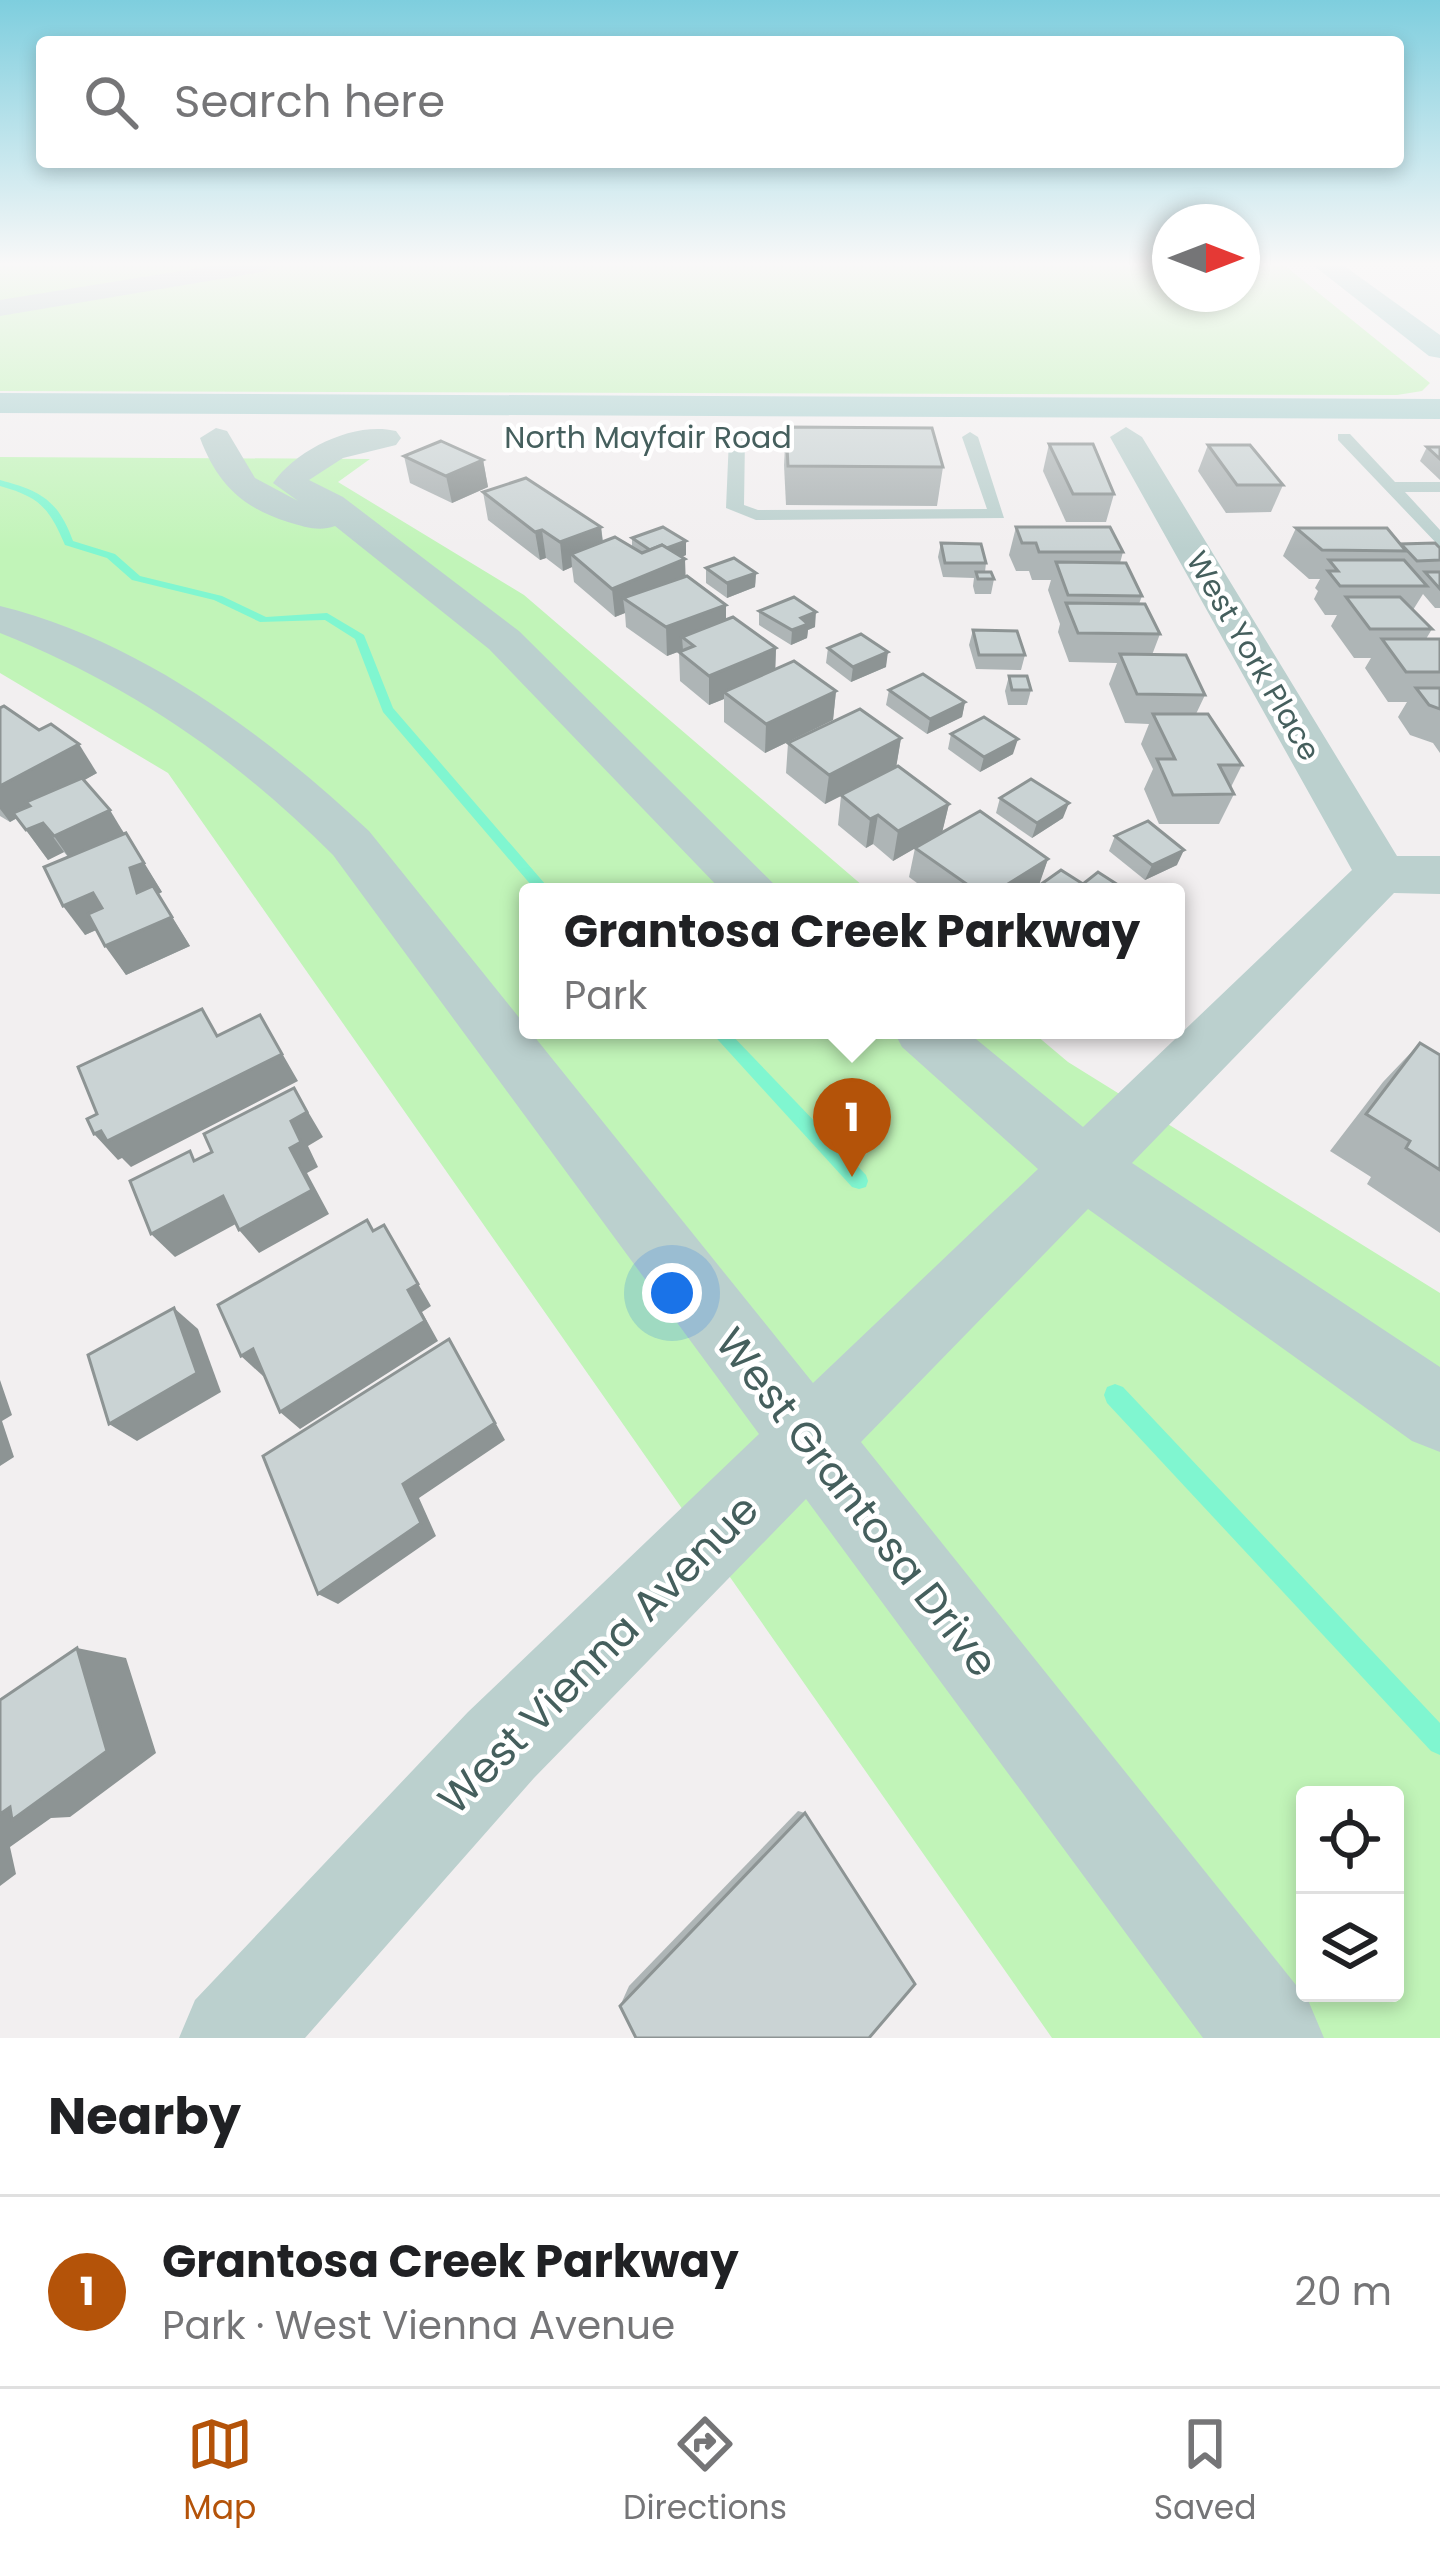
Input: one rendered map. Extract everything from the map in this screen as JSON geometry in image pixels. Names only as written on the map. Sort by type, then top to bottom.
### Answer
[{"type":"main road","name":"North Mayfair Road","points":[[0,403],[1440,409]]},
{"type":"main road","name":"North Mayfair Road","points":[[0,437],[1440,437]]},
{"type":"street","name":"West York Place","points":[[1126,437],[1411,875]]},
{"type":"street","points":[[216,438],[230,478],[276,507],[357,530]]},
{"type":"street","points":[[385,438],[324,453],[298,467],[290,483],[330,505],[503,640],[746,883]]},
{"type":"street","name":"West Grantosa Drive","points":[[0,618],[94,654],[173,695],[260,757],[351,843],[1270,2038]]},
{"type":"street","name":"West Vienna Avenue","points":[[232,2038],[501,1745],[1084,1168],[1411,875]]},
{"type":"street","points":[[934,1039],[1084,1168],[1440,1414]]},
{"type":"lane","points":[[737,438],[735,508],[756,515],[998,514],[970,437]]},
{"type":"lane","points":[[1344,437],[1440,541]]},
{"type":"lane","points":[[1390,487],[1440,487]]},
{"type":"green space","points":[[0,360],[1402,360],[1430,383],[1422,391],[1397,395],[0,391]]},
{"type":"green space","points":[[0,457],[370,459],[338,482],[524,595],[860,883],[519,883],[519,1039],[1041,1039],[1068,1062],[1440,1293],[1440,2038],[1052,2038],[168,773],[0,673]]},
{"type":"building","points":[[786,427],[932,428],[943,467],[788,466]]},
{"type":"building","points":[[441,441],[483,460],[446,476],[404,456]]},
{"type":"building","points":[[1049,444],[1093,444],[1114,494],[1073,494]]},
{"type":"building","points":[[1208,445],[1250,445],[1283,485],[1237,485]]},
{"type":"building","points":[[526,478],[601,527],[560,542],[542,530],[535,532],[483,492]]},
{"type":"building","points":[[663,527],[686,541],[650,550],[632,538]]},
{"type":"building","points":[[1016,527],[1110,527],[1123,552],[1039,552],[1036,543],[1022,543]]},
{"type":"building","points":[[1296,528],[1387,528],[1406,551],[1322,550]]},
{"type":"building","points":[[615,537],[642,553],[662,545],[685,559],[612,589],[571,554]]},
{"type":"building","points":[[941,543],[981,544],[986,563],[945,563]]},
{"type":"building","points":[[1435,543],[1440,560],[1417,561],[1401,544]]},
{"type":"building","points":[[734,558],[756,573],[727,583],[706,568]]},
{"type":"building","points":[[1329,560],[1404,560],[1427,586],[1340,586],[1328,571],[1338,571]]},
{"type":"building","points":[[1056,562],[1126,563],[1142,596],[1068,595]]},
{"type":"building","points":[[976,572],[991,572],[994,579],[978,579]]},
{"type":"building","points":[[1425,572],[1440,572],[1440,589]]},
{"type":"building","points":[[687,576],[726,605],[666,627],[623,598]]},
{"type":"building","points":[[794,597],[816,612],[801,618],[808,624],[792,630],[759,611]]},
{"type":"building","points":[[1346,597],[1400,597],[1432,629],[1370,629]]},
{"type":"building","points":[[1066,603],[1145,604],[1160,634],[1078,633]]},
{"type":"building","points":[[733,617],[776,648],[709,676],[679,652],[694,646],[682,637]]},
{"type":"building","points":[[973,630],[1017,631],[1025,655],[979,655]]},
{"type":"building","points":[[861,634],[888,652],[853,667],[828,648]]},
{"type":"building","points":[[1382,639],[1440,639],[1440,672],[1406,672]]},
{"type":"building","points":[[1120,654],[1186,655],[1205,695],[1137,694]]},
{"type":"building","points":[[794,661],[836,691],[766,724],[724,692]]},
{"type":"building","points":[[923,674],[965,702],[930,719],[889,690]]},
{"type":"building","points":[[1009,676],[1027,676],[1031,690],[1012,690]]},
{"type":"building","points":[[1416,688],[1440,688],[1440,709],[1429,705]]},
{"type":"building","points":[[4,706],[39,730],[51,724],[79,744],[0,786],[0,708]]},
{"type":"building","points":[[860,709],[901,738],[829,775],[788,743]]},
{"type":"building","points":[[1153,714],[1208,714],[1242,765],[1219,765],[1234,794],[1173,795],[1157,759],[1175,759]]},
{"type":"building","points":[[984,717],[1018,739],[984,757],[951,734]]},
{"type":"building","points":[[898,766],[949,804],[898,831],[878,815],[870,819],[841,795]]},
{"type":"building","points":[[82,778],[110,810],[54,836],[43,823],[26,830],[13,813],[30,806],[26,802]]},
{"type":"building","points":[[1031,779],[1069,803],[1037,823],[1000,798]]},
{"type":"building","points":[[980,811],[1048,859],[1009,883],[965,883],[915,848]]},
{"type":"building","points":[[1148,821],[1184,850],[1152,865],[1115,836]]},
{"type":"building","points":[[126,833],[144,863],[130,868],[137,893],[153,886],[172,917],[105,946],[88,914],[102,908],[93,893],[63,906],[44,867]]},
{"type":"building","points":[[1061,870],[1081,883],[1043,883]]},
{"type":"building","points":[[1098,872],[1115,883],[1084,883]]},
{"type":"building","points":[[202,1009],[217,1036],[260,1015],[282,1054],[107,1141],[101,1131],[94,1134],[87,1119],[97,1114],[78,1067]]},
{"type":"building","points":[[1420,1043],[1440,1055],[1440,1170],[1406,1148],[1410,1141],[1366,1114]]},
{"type":"building","points":[[294,1088],[307,1112],[291,1121],[301,1142],[290,1148],[312,1190],[239,1230],[223,1196],[151,1234],[130,1181],[190,1151],[194,1161],[212,1152],[204,1134]]},
{"type":"building","points":[[367,1220],[373,1231],[384,1225],[418,1284],[408,1290],[425,1321],[280,1412],[253,1349],[241,1356],[218,1305]]},
{"type":"building","points":[[174,1308],[197,1373],[109,1424],[88,1355]]},
{"type":"building","points":[[449,1339],[495,1423],[403,1484],[421,1523],[318,1594],[263,1456]]},
{"type":"building","points":[[77,1648],[107,1751],[12,1820],[10,1807],[0,1814],[0,1700]]},
{"type":"building","points":[[805,1813],[915,1984],[869,2038],[636,2038],[620,2006]]},
{"type":"waterway","points":[[0,483],[45,501],[69,543],[111,556],[136,578],[218,598],[264,620],[327,616],[360,637],[387,709],[537,883]]},
{"type":"waterway","points":[[725,1039],[859,1181]]},
{"type":"waterway","points":[[1115,1395],[1440,1742]]},
{"type":"place","name":"Grantosa Creek Parkway","points":[[852,1177]]}]
